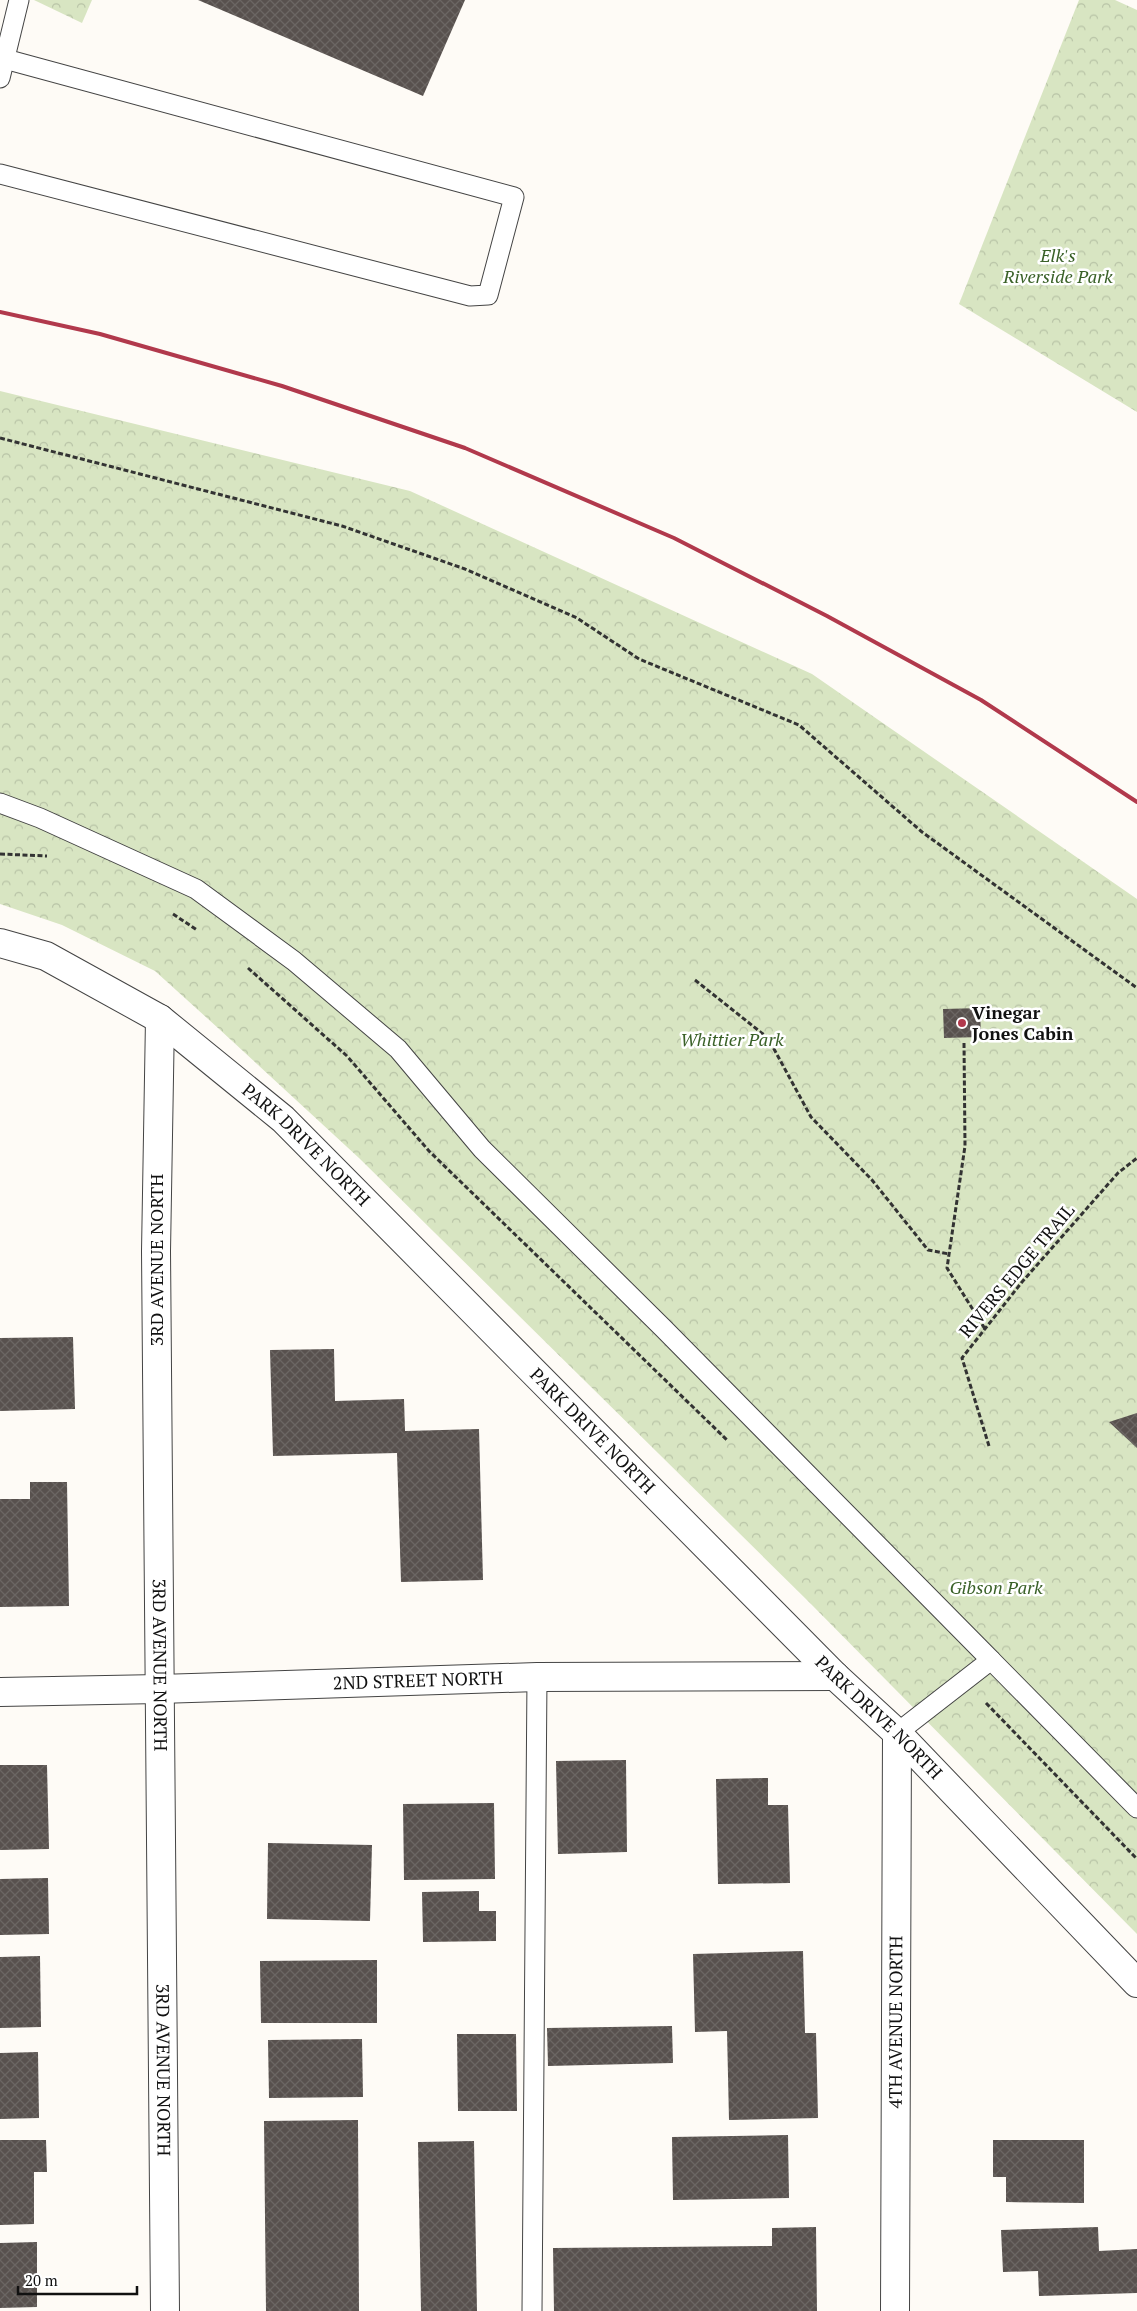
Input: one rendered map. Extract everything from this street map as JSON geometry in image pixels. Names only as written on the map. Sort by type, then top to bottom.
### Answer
[{"type":"street","name":"PARK DRIVE NORTH","points":[[0,943],[46,956],[160,1019],[283,1119],[835,1676],[897,1733],[1137,1983]]},
{"type":"street","name":"3RD AVENUE NORTH","points":[[160,1019],[156,1250],[165,2311]]},
{"type":"street","name":"2ND STREET NORTH","points":[[0,1692],[537,1677],[835,1676]]},
{"type":"street","name":"4TH AVENUE NORTH","points":[[895,2311],[897,1733]]},
{"type":"lane","points":[[0,78],[19,0]]},
{"type":"lane","points":[[0,174],[470,296],[488,295],[514,197],[5,58]]},
{"type":"lane","points":[[0,803],[40,818],[196,889],[294,961],[398,1049],[482,1149],[670,1335],[1137,1808]]},
{"type":"lane","points":[[897,1733],[991,1660]]},
{"type":"lane","points":[[532,2311],[537,1677]]},
{"type":"path","points":[[0,438],[342,526],[466,569],[577,618],[639,659],[799,725],[922,832],[1137,988]]},
{"type":"path","points":[[0,854],[56,856]]},
{"type":"path","points":[[169,912],[201,933]]},
{"type":"path","points":[[247,967],[347,1056],[435,1158],[731,1444]]},
{"type":"path","points":[[695,980],[768,1038],[812,1117],[872,1180],[928,1250],[949,1254]]},
{"type":"path","points":[[964,1043],[965,1146],[948,1268],[985,1329]]},
{"type":"path","name":"RIVERS EDGE TRAIL","points":[[989,1446],[962,1358],[1022,1282],[1118,1173],[1137,1158]]},
{"type":"path","points":[[965,1680],[1004,1724],[1137,1859]]},
{"type":"green space","points":[[34,0],[92,0],[82,23]]},
{"type":"green space","name":"Elk's Riverside Park","points":[[1079,0],[1115,0],[1137,10],[1137,412],[959,304]]},
{"type":"green space","name":"Whittier Park","points":[[0,391],[410,491],[812,674],[1137,899],[1137,1934],[809,1602],[359,1158],[218,1028],[155,971],[62,925],[0,904]]},
{"type":"building","points":[[198,0],[465,0],[423,96]]},
{"type":"building","name":"Vinegar Jones Cabin","points":[[980,1008],[981,1037],[944,1038],[943,1009]]},
{"type":"building","points":[[73,1337],[75,1409],[0,1411],[0,1338]]},
{"type":"building","points":[[334,1349],[335,1401],[404,1399],[405,1431],[479,1429],[483,1580],[401,1582],[397,1453],[273,1456],[270,1350]]},
{"type":"building","points":[[1137,1413],[1137,1448],[1109,1422]]},
{"type":"building","points":[[30,1482],[67,1482],[69,1606],[0,1607],[0,1499],[30,1499]]},
{"type":"building","points":[[626,1760],[627,1852],[558,1854],[556,1761]]},
{"type":"building","points":[[0,1765],[47,1765],[49,1849],[0,1850]]},
{"type":"building","points":[[768,1778],[768,1805],[788,1805],[790,1883],[718,1884],[716,1779]]},
{"type":"building","points":[[494,1803],[495,1879],[404,1880],[403,1804]]},
{"type":"building","points":[[268,1843],[372,1845],[370,1921],[267,1919]]},
{"type":"building","points":[[48,1878],[49,1934],[0,1935],[0,1879]]},
{"type":"building","points":[[479,1891],[479,1911],[496,1911],[496,1941],[423,1942],[422,1892]]},
{"type":"building","points":[[803,1951],[805,2033],[816,2033],[818,2118],[729,2120],[727,2031],[695,2032],[693,1954]]},
{"type":"building","points":[[40,1956],[41,2027],[0,2028],[0,1957]]},
{"type":"building","points":[[377,1960],[377,2023],[261,2023],[260,1961]]},
{"type":"building","points":[[672,2026],[673,2063],[548,2066],[547,2028]]},
{"type":"building","points":[[457,2034],[516,2034],[517,2111],[458,2111]]},
{"type":"building","points":[[362,2039],[363,2097],[269,2098],[268,2040]]},
{"type":"building","points":[[38,2052],[39,2118],[0,2119],[0,2053]]},
{"type":"building","points":[[358,2120],[359,2311],[266,2311],[264,2121]]},
{"type":"building","points":[[788,2135],[789,2198],[673,2200],[672,2137]]},
{"type":"building","points":[[0,2140],[46,2140],[47,2172],[34,2172],[34,2224],[0,2225]]},
{"type":"building","points":[[993,2140],[1084,2140],[1084,2203],[1006,2202],[1006,2177],[993,2177]]},
{"type":"building","points":[[474,2141],[477,2311],[421,2311],[418,2142]]},
{"type":"building","points":[[816,2227],[817,2311],[554,2311],[553,2248],[772,2246],[772,2228]]},
{"type":"building","points":[[1098,2227],[1099,2251],[1137,2249],[1137,2293],[1039,2296],[1038,2271],[1003,2272],[1001,2230]]},
{"type":"building","points":[[37,2242],[37,2307],[0,2308],[0,2243]]},
{"type":"railway","points":[[0,312],[100,334],[282,386],[465,448],[674,538],[827,616],[981,700],[1137,802]]},
{"type":"place","name":"Vinegar Jones Cabin","points":[[962,1023]]},
{"type":"park label","name":"Gibson Park","points":[[996,1588]]}]
